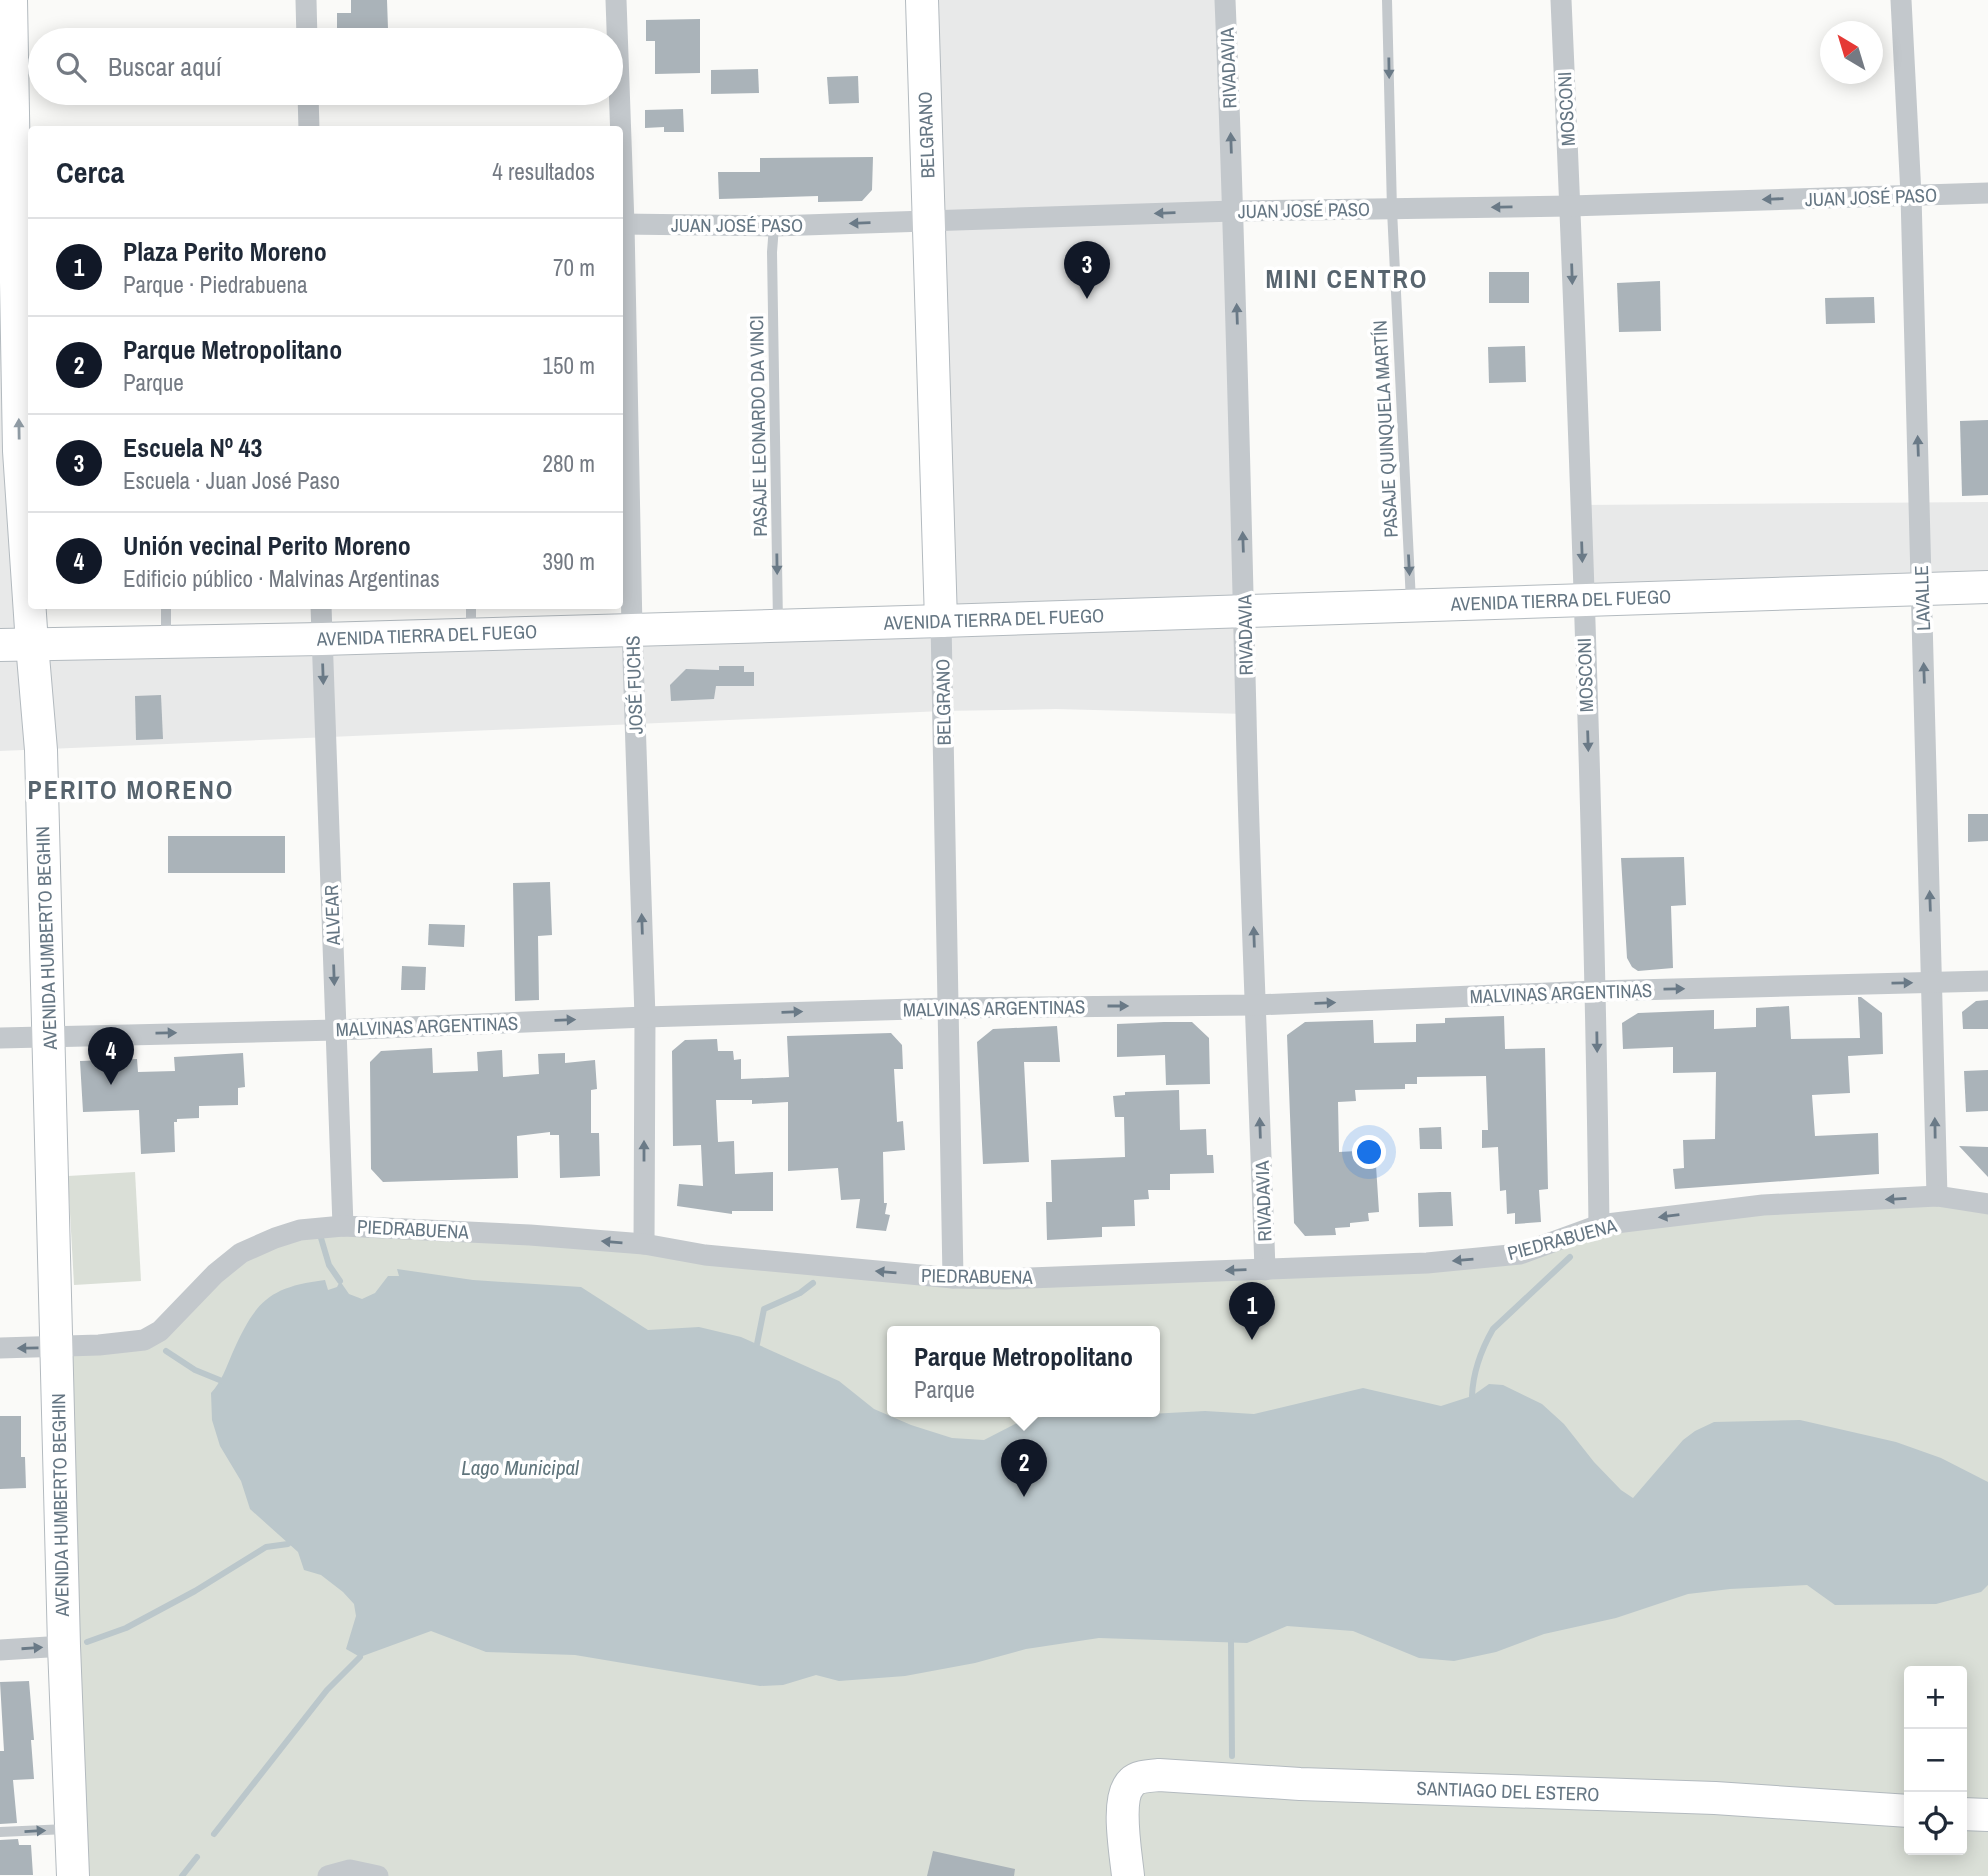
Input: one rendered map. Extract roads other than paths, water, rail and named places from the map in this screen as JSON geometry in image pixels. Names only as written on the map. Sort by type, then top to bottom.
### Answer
[{"type":"street","name":"AVENIDA HUMBERTO BEGHIN","points":[[11,0],[19,451],[28,585]]},
{"type":"street","points":[[306,0],[307,28]]},
{"type":"street","name":"JOSÉ FUCHS","points":[[616,0],[617,28]]},
{"type":"street","name":"BELGRANO","points":[[922,0],[941,621],[953,1278]]},
{"type":"street","name":"RIVADAVIA","points":[[1225,0],[1234,211],[1246,714],[1265,1269]]},
{"type":"street","name":"MOSCONI","points":[[1561,0],[1596,991],[1599,1225]]},
{"type":"street","name":"LAVALLE","points":[[1901,0],[1911,195],[1937,1196]]},
{"type":"street","points":[[308,105],[309,126]]},
{"type":"street","name":"JOSÉ FUCHS","points":[[619,105],[619,126]]},
{"type":"street","name":"JUAN JOSÉ PASO","points":[[623,224],[774,226],[1234,211],[1570,206],[1988,193]]},
{"type":"street","name":"JOSÉ FUCHS","points":[[623,264],[645,1017],[643,1244]]},
{"type":"street","name":"AVENIDA TIERRA DEL FUEGO","points":[[0,645],[322,639],[471,620],[632,629],[778,626],[1988,587]]},
{"type":"street","name":"AVENIDA HUMBERTO BEGHIN","points":[[30,609],[41,750],[64,1646],[73,1876]]},
{"type":"street","name":"ALVEAR","points":[[321,609],[343,1226]]},
{"type":"street","name":"MALVINAS ARGENTINAS","points":[[0,1038],[336,1030],[948,1008],[1256,1005],[1596,991],[1988,981]]},
{"type":"street","name":"PIEDRABUENA","points":[[0,1348],[57,1347],[144,1340],[160,1331],[215,1275],[241,1253],[300,1230],[343,1226],[530,1235],[643,1244],[705,1255],[953,1278],[1005,1279],[1427,1263],[1520,1254],[1599,1225],[1763,1205],[1937,1196],[1988,1204]]},
{"type":"street","points":[[0,1650],[64,1646]]},
{"type":"street","name":"SANTIAGO DEL ESTERO","points":[[1128,1876],[1122,1803],[1131,1782],[1138,1778],[1159,1775],[1300,1784],[1715,1798],[1904,1811]]},
{"type":"street","points":[[1967,1814],[1988,1815]]},
{"type":"street","points":[[328,1876],[350,1870],[378,1876]]},
{"type":"lane","name":"PASAJE QUINQUELA MARTÍN","points":[[1387,0],[1392,209],[1411,604]]},
{"type":"lane","name":"PASAJE LEONARDO DA VINCI","points":[[774,226],[772,252],[778,626]]},
{"type":"lane","points":[[166,609],[166,642]]},
{"type":"lane","points":[[0,1832],[71,1829]]},
{"type":"water","name":"Lago Municipal","points":[[397,1269],[473,1280],[581,1287],[648,1330],[699,1327],[741,1337],[839,1381],[887,1417],[952,1438],[984,1440],[1023,1420],[1043,1417],[1160,1417],[1160,1413],[1205,1411],[1254,1414],[1363,1388],[1441,1406],[1472,1396],[1489,1384],[1503,1385],[1542,1404],[1564,1424],[1594,1462],[1621,1490],[1633,1498],[1683,1440],[1714,1422],[1800,1420],[1896,1442],[1941,1458],[1988,1482],[1988,1585],[1981,1592],[1936,1604],[1835,1605],[1807,1585],[1688,1594],[1616,1618],[1544,1634],[1496,1652],[1454,1661],[1419,1658],[1353,1631],[1287,1626],[1247,1643],[1099,1638],[1026,1649],[975,1663],[905,1676],[839,1681],[816,1675],[783,1685],[760,1686],[575,1655],[486,1652],[431,1631],[360,1657],[346,1649],[356,1616],[354,1604],[321,1575],[304,1570],[298,1552],[250,1509],[241,1481],[220,1446],[212,1420],[211,1393],[221,1379],[248,1321],[266,1300],[277,1293],[290,1287],[325,1280],[328,1290],[337,1287],[340,1281],[349,1294],[362,1299],[375,1293],[388,1276],[399,1276]]},
{"type":"waterway","points":[[321,1238],[329,1265],[340,1281]]},
{"type":"waterway","points":[[1472,1396],[1478,1361],[1493,1329],[1570,1257]]},
{"type":"waterway","points":[[757,1344],[764,1309],[800,1293],[813,1283]]},
{"type":"waterway","points":[[166,1351],[195,1370],[222,1381]]},
{"type":"waterway","points":[[87,1642],[126,1628],[195,1591],[266,1547],[288,1544]]},
{"type":"waterway","points":[[1231,1642],[1232,1756]]},
{"type":"waterway","points":[[214,1834],[327,1690],[360,1657]]},
{"type":"waterway","points":[[182,1876],[197,1857]]},
{"type":"place","name":"Escuela Nº 43","points":[[1087,299]]},
{"type":"place","name":"Unión vecinal Perito Moreno","points":[[111,1085]]},
{"type":"place","name":"Plaza Perito Moreno","points":[[1252,1340]]},
{"type":"place","name":"Parque Metropolitano","points":[[1024,1497]]},
{"type":"district","name":"MINI CENTRO","points":[[1347,279]]},
{"type":"district","name":"PERITO MORENO","points":[[131,790]]}]
